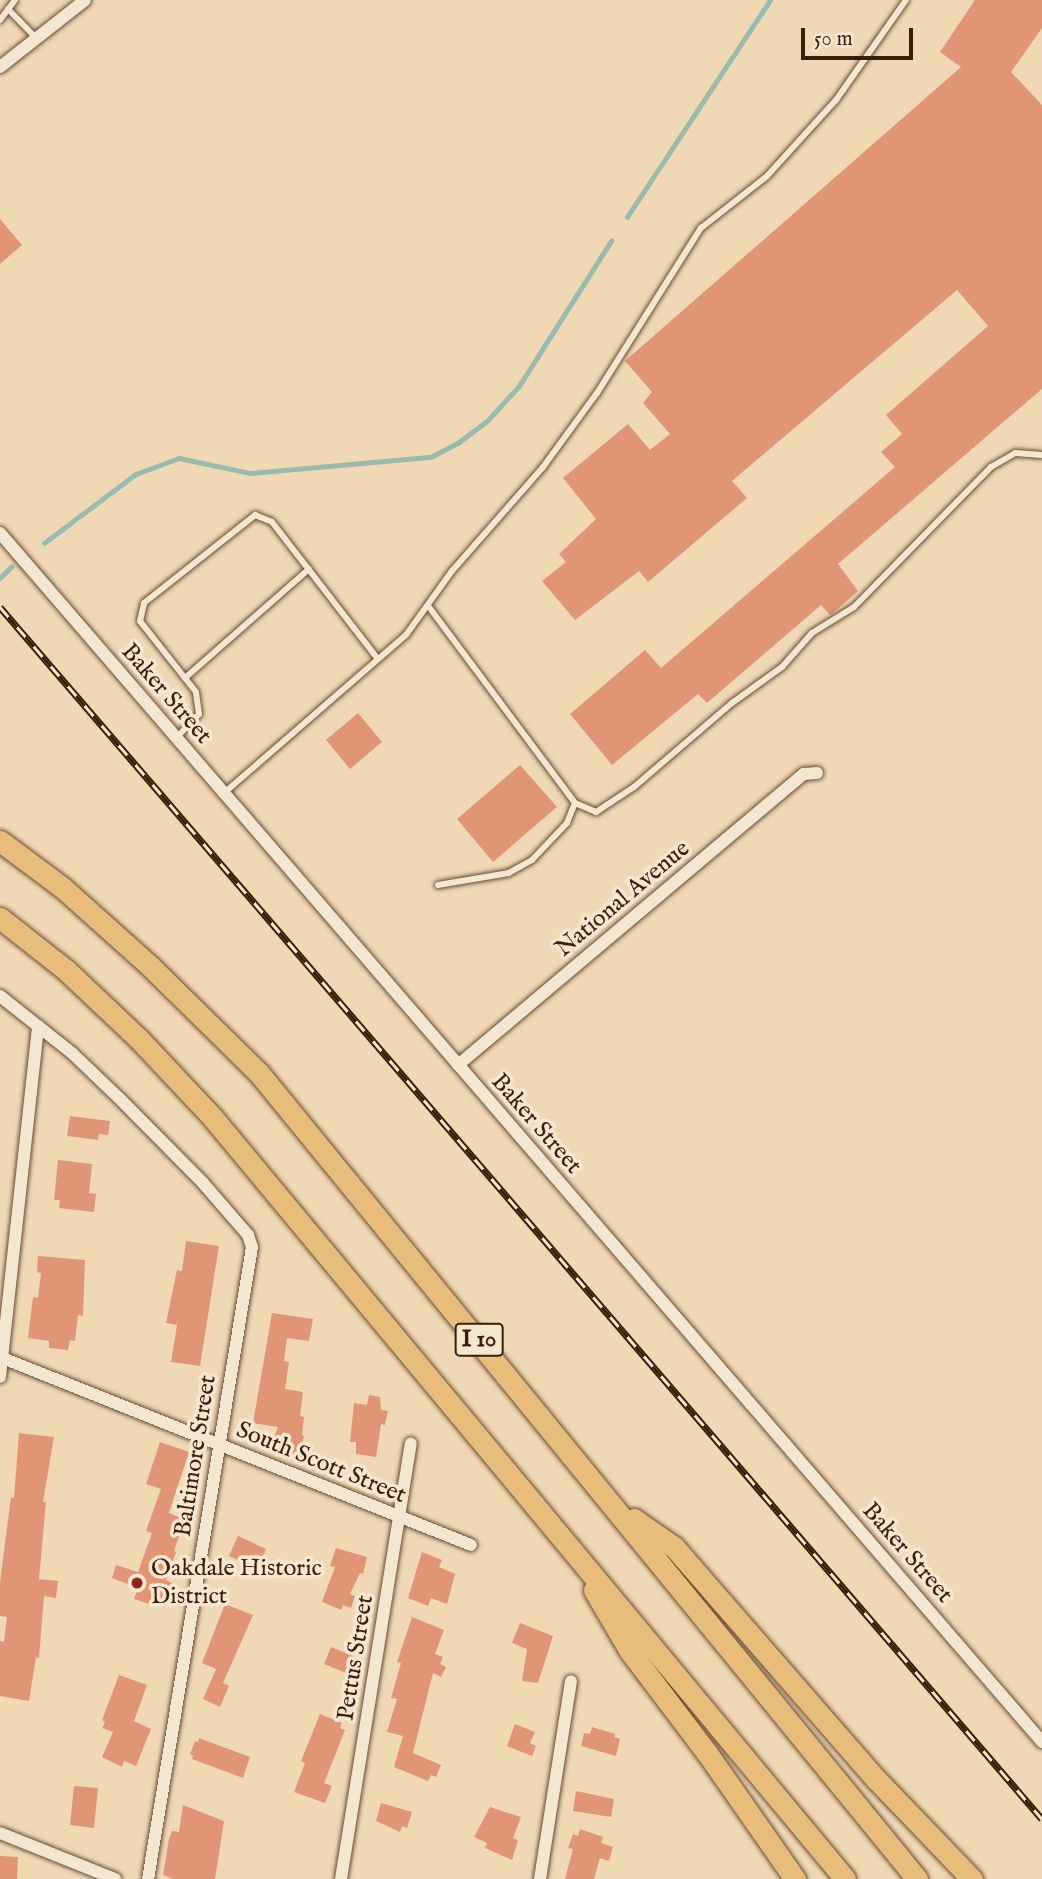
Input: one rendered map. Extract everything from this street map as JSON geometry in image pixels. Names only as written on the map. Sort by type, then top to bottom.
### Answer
[{"type":"highway","name":"I 10","points":[[0,841],[72,896],[151,967],[258,1072],[917,1879]]},
{"type":"highway","name":"I 10","points":[[0,918],[75,979],[138,1038],[214,1118],[845,1879]]},
{"type":"highway","points":[[610,1502],[674,1547],[876,1779],[972,1879]]},
{"type":"highway","points":[[564,1537],[629,1650],[707,1753],[795,1879]]},
{"type":"street","points":[[0,68],[85,0]]},
{"type":"street","name":"Baker Street","points":[[0,533],[1042,1742]]},
{"type":"street","name":"National Avenue","points":[[458,1065],[804,774],[817,773]]},
{"type":"street","points":[[0,996],[38,1026],[0,1377]]},
{"type":"street","name":"Baltimore Street","points":[[38,1026],[120,1098],[203,1183],[248,1235],[252,1247],[148,1879]]},
{"type":"street","name":"South Scott Street","points":[[1,1358],[471,1545]]},
{"type":"street","name":"Pettus Street","points":[[341,1879],[411,1444]]},
{"type":"street","points":[[540,1879],[571,1681]]},
{"type":"street","points":[[0,1833],[115,1879]]},
{"type":"lane","points":[[0,20],[15,0]]},
{"type":"lane","points":[[224,793],[406,635],[429,607],[452,571],[543,467],[597,393],[701,228],[766,176],[836,100],[906,0]]},
{"type":"lane","points":[[8,9],[36,39]]},
{"type":"lane","points":[[429,607],[575,803],[596,812],[634,787],[732,703],[782,667],[812,633],[854,607],[991,467],[1015,453],[1042,455]]},
{"type":"lane","points":[[176,738],[199,714],[196,692],[140,621],[144,603],[255,515],[272,522],[378,659]]},
{"type":"lane","points":[[184,678],[309,569]]},
{"type":"lane","points":[[438,885],[509,873],[532,860],[567,823],[575,803]]},
{"type":"building","points":[[975,0],[1042,0],[1042,28],[1011,72],[1042,105],[1042,389],[838,564],[858,591],[833,613],[830,615],[821,605],[707,703],[698,694],[612,765],[570,714],[645,650],[661,668],[895,467],[881,452],[902,434],[886,415],[988,326],[957,290],[732,481],[747,498],[648,582],[639,571],[575,620],[542,581],[566,562],[559,554],[596,519],[563,478],[628,424],[650,450],[670,434],[643,403],[652,392],[625,361],[961,67],[940,52]]},
{"type":"building","points":[[0,219],[22,245],[0,264]]},
{"type":"building","points":[[358,713],[382,742],[350,769],[326,740]]},
{"type":"building","points":[[520,765],[557,807],[493,862],[457,819]]},
{"type":"building","points":[[70,1116],[110,1121],[108,1135],[99,1134],[98,1140],[67,1136]]},
{"type":"building","points":[[58,1160],[92,1164],[89,1193],[96,1194],[94,1212],[59,1208],[60,1200],[54,1200]]},
{"type":"building","points":[[186,1241],[219,1246],[200,1366],[171,1362],[177,1325],[166,1323],[177,1270],[182,1271]]},
{"type":"building","points":[[38,1256],[85,1260],[83,1316],[78,1315],[75,1341],[70,1340],[68,1350],[49,1348],[49,1341],[28,1338],[33,1297],[38,1298],[41,1273],[37,1272]]},
{"type":"building","points":[[272,1313],[313,1319],[309,1341],[287,1338],[284,1361],[289,1362],[285,1389],[303,1392],[300,1416],[304,1417],[304,1436],[299,1458],[279,1451],[281,1443],[273,1440],[278,1427],[253,1423]]},
{"type":"building","points":[[369,1395],[380,1397],[381,1410],[388,1411],[385,1425],[381,1424],[376,1457],[356,1454],[356,1442],[350,1442],[354,1403],[367,1405]]},
{"type":"building","points":[[19,1433],[54,1437],[43,1502],[46,1502],[39,1579],[58,1581],[56,1598],[44,1596],[39,1658],[36,1657],[29,1701],[0,1696],[0,1641],[4,1642],[7,1617],[0,1616],[0,1582],[11,1497],[14,1498]]},
{"type":"building","points":[[160,1442],[189,1452],[169,1513],[181,1518],[175,1531],[180,1533],[174,1551],[176,1552],[166,1580],[172,1583],[166,1604],[151,1599],[149,1604],[134,1599],[138,1588],[112,1578],[116,1565],[138,1572],[152,1533],[146,1531],[161,1489],[146,1484]]},
{"type":"building","points":[[238,1536],[266,1549],[257,1568],[229,1556]]},
{"type":"building","points":[[336,1548],[367,1557],[363,1574],[360,1573],[350,1594],[355,1596],[351,1608],[343,1605],[341,1610],[322,1602],[335,1567],[330,1566]]},
{"type":"building","points":[[422,1552],[442,1560],[439,1567],[455,1574],[447,1604],[431,1598],[428,1606],[408,1598]]},
{"type":"building","points":[[225,1604],[253,1615],[223,1683],[229,1686],[220,1707],[203,1699],[216,1669],[202,1663]]},
{"type":"building","points":[[412,1617],[444,1630],[435,1654],[443,1657],[440,1664],[446,1667],[441,1677],[433,1673],[413,1753],[441,1765],[436,1777],[431,1775],[428,1781],[394,1767],[403,1736],[387,1732],[397,1699],[391,1698],[401,1663],[397,1662]]},
{"type":"building","points":[[520,1623],[553,1636],[538,1683],[522,1681],[527,1649],[512,1643]]},
{"type":"building","points":[[331,1647],[353,1656],[346,1673],[324,1664]]},
{"type":"building","points":[[119,1675],[147,1685],[134,1721],[151,1729],[136,1766],[124,1761],[122,1767],[102,1757],[113,1732],[102,1728],[105,1722],[102,1720]]},
{"type":"building","points":[[320,1714],[342,1723],[340,1728],[345,1730],[324,1783],[332,1786],[325,1803],[294,1792],[305,1763],[301,1761]]},
{"type":"building","points":[[515,1724],[535,1732],[530,1743],[536,1746],[532,1756],[507,1746]]},
{"type":"building","points":[[592,1727],[615,1734],[614,1737],[620,1739],[616,1756],[581,1746],[584,1733],[590,1734]]},
{"type":"building","points":[[199,1738],[250,1757],[243,1778],[192,1759],[190,1754]]},
{"type":"building","points":[[74,1786],[98,1788],[94,1828],[70,1825]]},
{"type":"building","points":[[576,1791],[614,1799],[611,1817],[573,1811]]},
{"type":"building","points":[[381,1803],[412,1812],[407,1828],[402,1826],[400,1832],[376,1821]]},
{"type":"building","points":[[183,1805],[224,1821],[215,1879],[173,1879],[163,1875],[169,1839],[172,1831],[179,1832]]},
{"type":"building","points":[[490,1807],[521,1817],[513,1838],[518,1840],[512,1860],[485,1848],[487,1843],[474,1837]]},
{"type":"building","points":[[580,1829],[603,1837],[601,1843],[613,1847],[609,1861],[600,1858],[594,1879],[565,1879],[573,1849],[568,1848],[573,1834],[578,1836]]},
{"type":"building","points":[[0,1856],[18,1857],[17,1879],[0,1879]]},
{"type":"waterway","points":[[627,217],[770,0]]},
{"type":"waterway","points":[[44,543],[136,474],[179,458],[250,473],[431,457],[459,442],[488,420],[519,386],[611,241]]},
{"type":"waterway","points":[[0,578],[11,567]]},
{"type":"railway","points":[[0,607],[1042,1819]]},
{"type":"place","name":"Oakdale Historic District","points":[[137,1583]]}]
